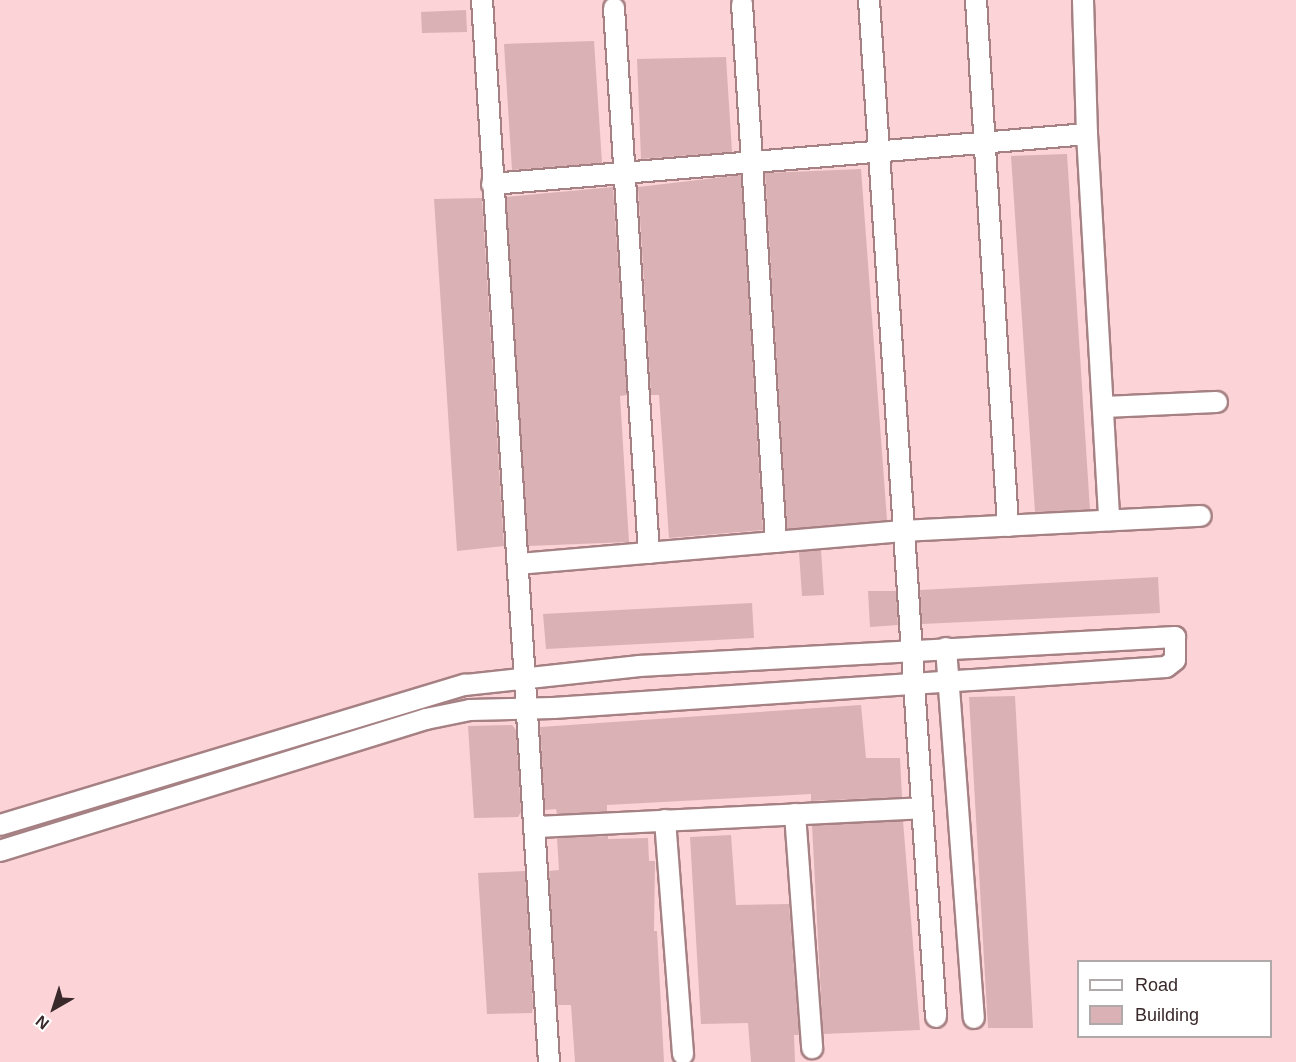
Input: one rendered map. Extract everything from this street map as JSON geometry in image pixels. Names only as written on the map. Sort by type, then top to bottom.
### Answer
[{"type":"street","points":[[482,0],[492,184],[537,827],[549,1062]]},
{"type":"street","points":[[869,0],[881,149],[902,531],[936,1017]]},
{"type":"street","points":[[976,0],[1008,526]]},
{"type":"street","points":[[1083,0],[1087,134],[1109,520]]},
{"type":"street","points":[[742,4],[776,542]]},
{"type":"street","points":[[614,8],[649,553]]},
{"type":"street","points":[[492,184],[881,149],[1087,134]]},
{"type":"street","points":[[1104,407],[1217,402]]},
{"type":"street","points":[[518,564],[902,531],[1201,516]]},
{"type":"street","points":[[0,825],[465,685],[639,666],[1167,634],[1175,637],[1175,660],[1166,668],[528,709],[470,710],[426,719],[0,851]]},
{"type":"street","points":[[946,648],[974,1018]]},
{"type":"street","points":[[537,827],[921,808]]},
{"type":"street","points":[[48,810],[56,834]]},
{"type":"street","points":[[795,814],[813,1048]]},
{"type":"street","points":[[665,820],[683,1054]]},
{"type":"building","points":[[466,10],[467,32],[422,33],[421,12]]},
{"type":"building","points":[[594,41],[602,163],[512,170],[504,44]]},
{"type":"building","points":[[726,57],[732,152],[641,159],[637,59]]},
{"type":"building","points":[[1067,154],[1090,510],[1035,512],[1011,156]]},
{"type":"building","points":[[861,169],[887,520],[787,529],[765,173]]},
{"type":"building","points":[[741,175],[763,530],[669,538],[659,395],[651,395],[638,187]]},
{"type":"building","points":[[613,187],[627,395],[620,396],[629,542],[528,546],[506,197]]},
{"type":"building","points":[[482,198],[504,546],[457,551],[434,199]]},
{"type":"building","points":[[821,550],[824,595],[802,596],[799,552]]},
{"type":"building","points":[[1158,577],[1160,613],[922,624],[920,590]]},
{"type":"building","points":[[868,591],[896,591],[898,625],[870,627]]},
{"type":"building","points":[[752,603],[754,638],[546,649],[543,614]]},
{"type":"building","points":[[1015,696],[1033,1028],[988,1028],[969,697]]},
{"type":"building","points":[[861,705],[866,758],[900,758],[902,797],[811,801],[811,794],[607,805],[607,812],[557,814],[556,809],[545,810],[540,727]]},
{"type":"building","points":[[512,725],[516,730],[521,812],[518,817],[474,818],[468,726]]},
{"type":"building","points":[[903,821],[920,1030],[823,1034],[812,825]]},
{"type":"building","points":[[731,835],[736,905],[789,904],[799,1035],[794,1035],[795,1062],[751,1062],[748,1023],[701,1024],[690,837]]},
{"type":"building","points":[[608,836],[608,839],[648,838],[649,861],[655,861],[654,931],[657,931],[664,1062],[575,1062],[571,1005],[557,1005],[549,871],[559,870],[557,838]]},
{"type":"building","points":[[525,871],[532,1013],[487,1014],[478,873]]}]
